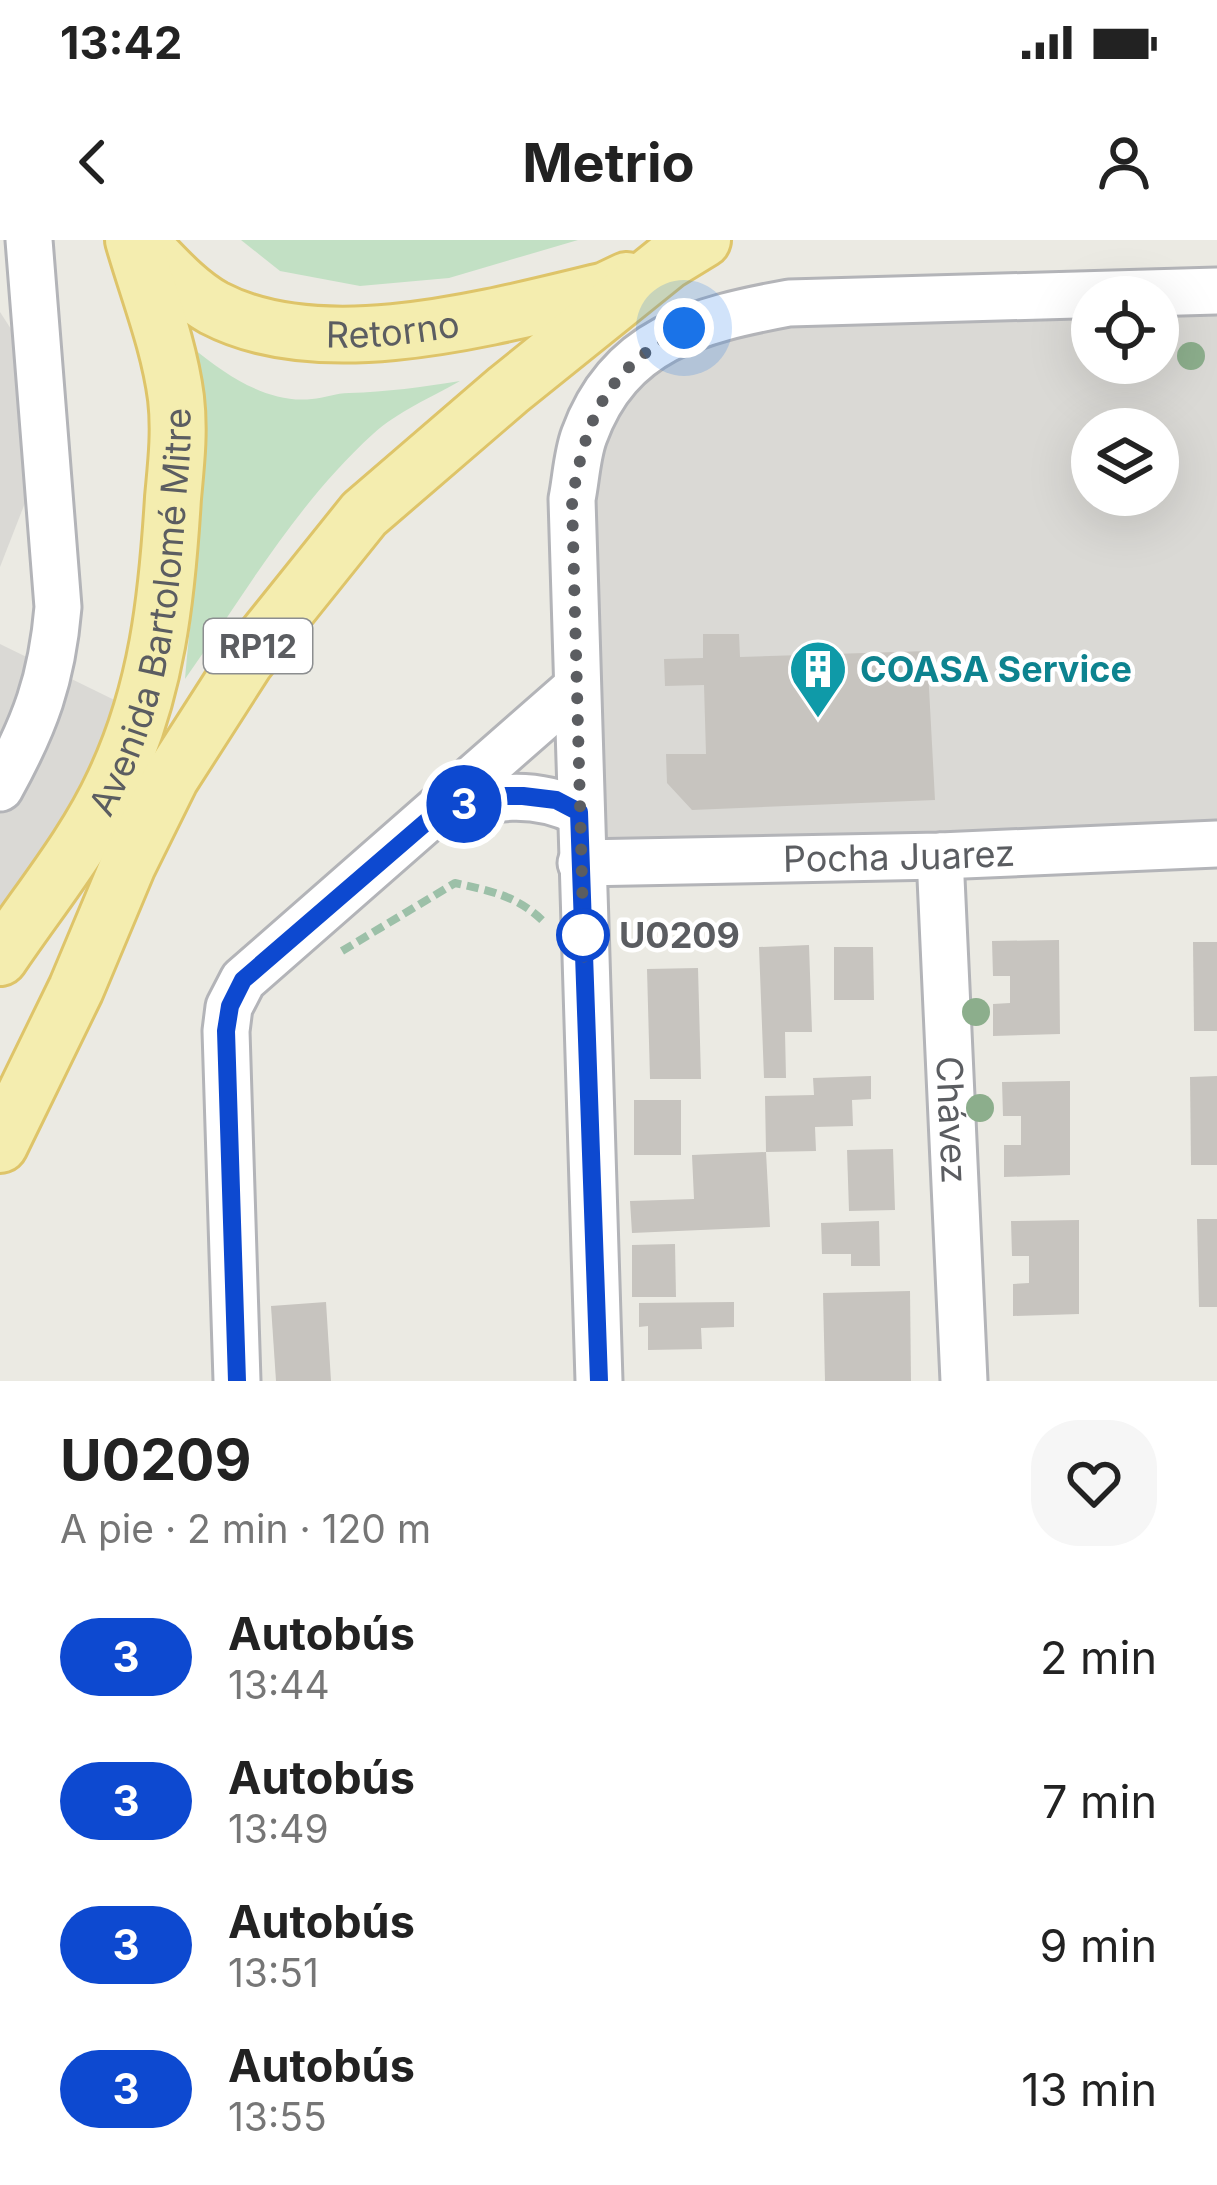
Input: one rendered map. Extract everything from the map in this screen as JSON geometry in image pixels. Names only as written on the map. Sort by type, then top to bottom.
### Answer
[{"type":"main road","name":"Retorno","points":[[135,240],[194,295],[216,309],[284,331],[343,335],[465,322],[589,294],[694,247]]},
{"type":"main road","name":"Avenida Bartolomé Mitre","points":[[0,958],[84,836],[112,785],[143,714],[161,633],[178,441],[176,399],[167,348],[135,240]]},
{"type":"main road","name":"Avenida Bartolomé Mitre","points":[[0,1145],[172,778],[246,661],[364,514],[508,390],[694,247]]},
{"type":"street","points":[[0,788],[42,705],[54,658],[58,607],[29,240]]},
{"type":"street","points":[[598,1381],[572,500],[584,438],[607,388],[648,348],[684,328],[789,303],[1217,291]]},
{"type":"street","points":[[237,1381],[226,1031],[230,1006],[243,980],[575,689]]},
{"type":"street","points":[[440,810],[494,796],[523,796],[556,800],[579,812]]},
{"type":"street","name":"Pocha Juarez","points":[[581,863],[940,856],[1217,844]]},
{"type":"street","name":"Chávez","points":[[940,856],[964,1381]]},
{"type":"path","points":[[341,952],[455,883],[502,893],[526,904],[546,925]]},
{"type":"shaded area","points":[[1217,291],[1217,844],[940,856],[581,863],[572,499],[583,438],[606,388],[648,348],[684,328],[789,303],[1071,295],[1071,384],[1179,384],[1179,292]]},
{"type":"shaded area","points":[[0,312],[62,408],[0,567]]},
{"type":"shaded area","points":[[0,644],[143,714],[0,958]]},
{"type":"green space","points":[[241,240],[578,240],[449,278],[360,286],[280,271]]},
{"type":"green space","points":[[194,349],[249,386],[296,399],[460,381],[393,419],[345,461],[272,551],[185,679],[204,472],[201,390]]},
{"type":"building","name":"COASA Service","points":[[703,634],[739,634],[740,657],[927,651],[935,800],[692,810],[667,783],[666,754],[706,754],[704,685],[665,686],[664,659],[703,658]]},
{"type":"building","points":[[1059,940],[1060,1034],[993,1036],[993,1004],[1010,1003],[1010,976],[993,976],[992,941]]},
{"type":"building","points":[[1193,942],[1217,942],[1217,1031],[1194,1031]]},
{"type":"building","points":[[809,945],[812,1032],[785,1032],[786,1078],[764,1078],[759,947]]},
{"type":"building","points":[[834,947],[873,947],[874,1000],[834,1000]]},
{"type":"building","points":[[698,968],[701,1079],[650,1079],[647,969]]},
{"type":"building","points":[[871,1076],[871,1099],[852,1100],[853,1126],[815,1127],[816,1151],[766,1152],[765,1096],[814,1095],[813,1078]]},
{"type":"building","points":[[1217,1076],[1217,1165],[1191,1165],[1190,1077]]},
{"type":"building","points":[[1070,1081],[1070,1175],[1004,1177],[1004,1145],[1021,1145],[1021,1116],[1003,1116],[1002,1082]]},
{"type":"building","points":[[634,1100],[681,1100],[681,1155],[634,1155]]},
{"type":"building","points":[[893,1149],[895,1210],[849,1211],[847,1150]]},
{"type":"building","points":[[766,1152],[770,1227],[632,1233],[630,1201],[694,1199],[692,1155]]},
{"type":"building","points":[[1197,1219],[1217,1219],[1217,1307],[1199,1307]]},
{"type":"building","points":[[1079,1220],[1079,1314],[1013,1316],[1013,1284],[1029,1283],[1029,1256],[1012,1256],[1011,1221]]},
{"type":"building","points":[[879,1221],[880,1266],[851,1266],[851,1254],[822,1254],[821,1223]]},
{"type":"building","points":[[675,1244],[676,1297],[632,1297],[632,1245]]},
{"type":"building","points":[[910,1291],[911,1381],[825,1381],[823,1293]]},
{"type":"building","points":[[326,1302],[331,1381],[276,1381],[271,1306]]},
{"type":"building","points":[[734,1302],[734,1327],[701,1328],[702,1349],[648,1350],[648,1326],[639,1327],[639,1303]]},
{"type":"bus line","name":"3","points":[[237,1381],[226,1031],[230,1006],[243,980],[440,810],[494,796],[556,800],[579,812],[599,1381]]},
{"type":"place","name":"COASA Service","points":[[818,720]]},
{"type":"place","name":"U0209","points":[[583,935]]},
{"type":"route","points":[[583,935],[584,957],[572,500],[584,438],[607,388],[648,348],[684,328]]}]
